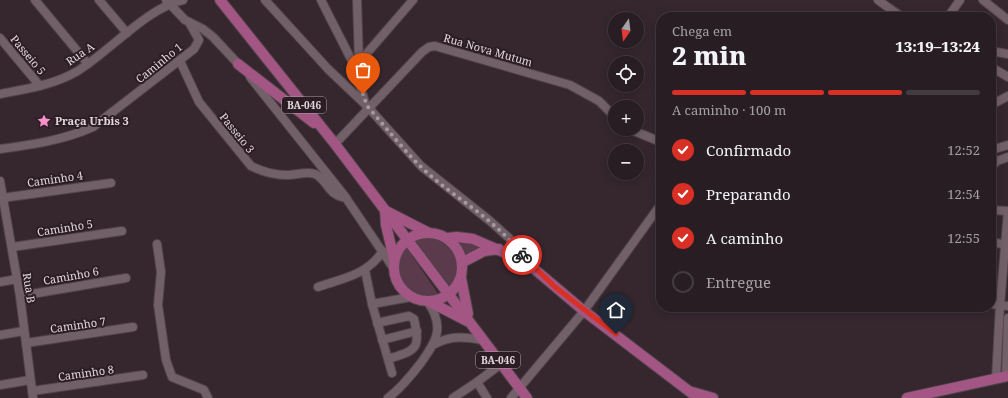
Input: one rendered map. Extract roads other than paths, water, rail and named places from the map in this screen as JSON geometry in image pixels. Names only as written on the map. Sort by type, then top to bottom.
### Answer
[{"type":"main road","name":"BA-046","points":[[220,0],[327,133],[527,398]]},
{"type":"main road","points":[[238,64],[327,133]]},
{"type":"main road","points":[[470,322],[428,301],[410,297],[403,290],[397,282],[386,225],[386,210],[429,233],[447,238],[465,237],[484,242],[526,262],[584,311],[694,395],[714,398]]},
{"type":"main road","points":[[394,266],[398,250],[407,240],[417,234],[429,233]]},
{"type":"main road","points":[[447,238],[457,249],[463,262],[461,278],[464,300],[470,322]]},
{"type":"main road","points":[[463,262],[484,251],[499,249]]},
{"type":"main road","points":[[428,301],[440,300],[450,294],[458,285],[461,278]]},
{"type":"main road","points":[[907,398],[1003,377]]},
{"type":"street","points":[[35,0],[88,64]]},
{"type":"street","points":[[99,0],[127,33]]},
{"type":"street","points":[[167,2],[183,0]]},
{"type":"street","points":[[265,0],[328,69],[368,108],[421,166],[509,238],[526,262]]},
{"type":"street","points":[[321,0],[357,65]]},
{"type":"street","points":[[357,0],[357,65],[368,108]]},
{"type":"street","points":[[357,65],[413,0]]},
{"type":"street","points":[[878,0],[894,12]]},
{"type":"street","points":[[952,12],[960,0]]},
{"type":"street","points":[[983,0],[1008,20]]},
{"type":"street","points":[[167,2],[188,22],[203,29],[222,46],[238,64],[295,131],[346,198],[394,266]]},
{"type":"street","name":"Rua A","points":[[0,94],[53,83],[88,64],[127,33],[161,9],[167,2]]},
{"type":"street","name":"Caminho 1","points":[[0,150],[78,134],[93,127],[194,49],[199,40],[198,36],[188,22]]},
{"type":"street","name":"Passeio 5","points":[[0,38],[40,86]]},
{"type":"street","name":"Rua Nova Mutum","points":[[335,144],[422,52],[429,47],[435,46],[570,85],[599,101],[608,110]]},
{"type":"street","points":[[996,52],[1008,54]]},
{"type":"street","name":"Passeio 3","points":[[180,61],[200,102],[222,133],[251,166],[286,175],[312,173],[321,179],[335,194],[346,198]]},
{"type":"street","points":[[996,70],[1008,77]]},
{"type":"street","points":[[996,102],[1008,96]]},
{"type":"street","points":[[644,135],[656,140]]},
{"type":"street","points":[[996,149],[1008,145]]},
{"type":"street","points":[[996,162],[1008,157]]},
{"type":"street","name":"Rua B","points":[[0,181],[20,296],[32,394]]},
{"type":"street","name":"Caminho 4","points":[[2,198],[111,182]]},
{"type":"street","points":[[511,398],[584,311],[656,211]]},
{"type":"street","points":[[996,211],[1008,212],[1004,305],[997,343],[1003,377]]},
{"type":"street","name":"Caminho 5","points":[[12,248],[122,231]]},
{"type":"street","points":[[996,243],[1007,245]]},
{"type":"street","points":[[157,244],[161,272],[158,305],[166,360],[172,377],[204,390],[208,398]]},
{"type":"street","points":[[318,287],[365,270],[376,261],[383,251]]},
{"type":"street","points":[[365,270],[372,304],[392,373]]},
{"type":"street","name":"Caminho 6","points":[[20,296],[126,278]]},
{"type":"street","points":[[0,282],[17,279]]},
{"type":"street","points":[[372,304],[410,297]]},
{"type":"street","points":[[428,301],[436,315],[437,323],[435,344]]},
{"type":"street","points":[[377,323],[409,316],[414,319],[418,343],[412,349],[388,359]]},
{"type":"street","points":[[1003,377],[1008,318]]},
{"type":"street","name":"Caminho 7","points":[[26,343],[133,327]]},
{"type":"street","points":[[0,335],[24,331]]},
{"type":"street","points":[[382,340],[417,331]]},
{"type":"street","points":[[388,398],[408,381],[435,344],[444,339],[455,337],[483,340]]},
{"type":"street","points":[[997,343],[1006,343]]},
{"type":"street","points":[[453,398],[501,364]]},
{"type":"street","name":"Caminho 8","points":[[32,394],[143,375]]},
{"type":"street","points":[[0,385],[30,380]]},
{"type":"street","points":[[477,382],[487,398]]},
{"type":"waterway","points":[[891,5],[901,12]]},
{"type":"place","name":"Praça Urbis 3","points":[[44,121]]}]
